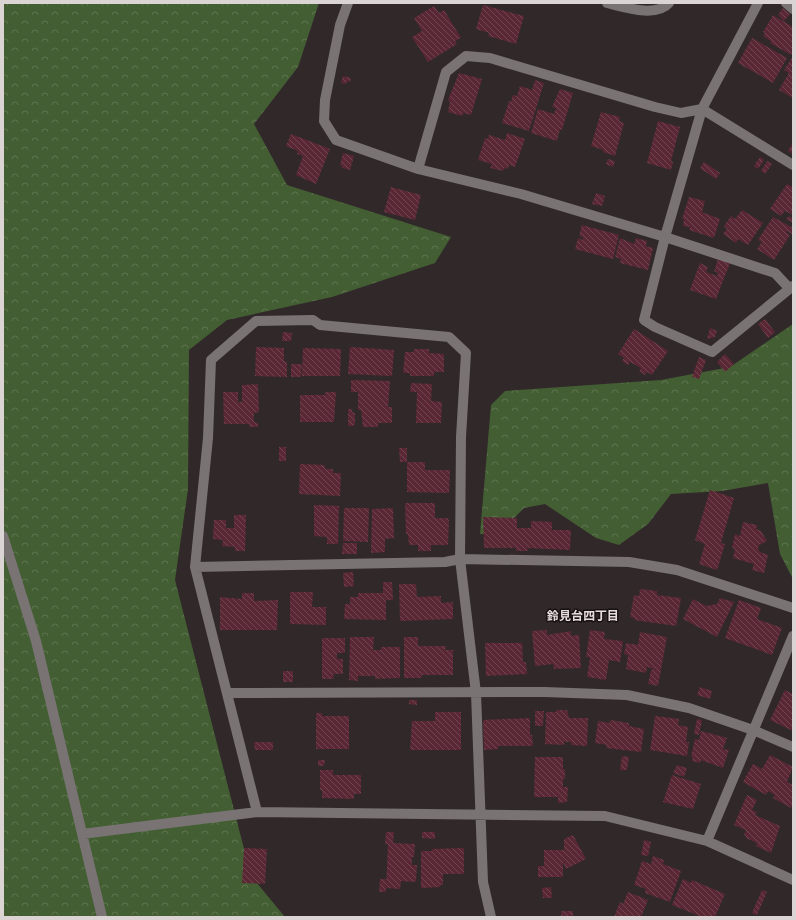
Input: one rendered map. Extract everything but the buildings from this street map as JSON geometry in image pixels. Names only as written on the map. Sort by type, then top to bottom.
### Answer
[{"type":"street","points":[[348,3],[340,25],[325,100],[324,120],[336,140],[418,169],[521,194],[665,237],[775,273],[791,287],[712,352],[655,327],[644,320],[665,237],[702,108],[758,3]]},
{"type":"street","points":[[607,3],[642,11],[666,7],[669,3]]},
{"type":"street","points":[[786,3],[793,9]]},
{"type":"street","points":[[418,169],[446,72],[466,56],[490,58],[655,107],[681,113],[702,108],[793,165]]},
{"type":"street","points":[[257,812],[195,567],[208,438],[211,360],[256,320],[313,320],[320,325],[449,337],[466,353],[461,437],[460,559],[476,693],[483,882],[491,917]]},
{"type":"street","points":[[3,536],[36,641],[102,917]]},
{"type":"street","points":[[195,567],[445,562],[460,559],[629,562],[677,570],[793,608]]},
{"type":"street","points":[[707,841],[793,636]]},
{"type":"street","points":[[227,693],[545,692],[627,695],[689,708],[753,730],[793,747]]},
{"type":"street","points":[[82,834],[257,812],[605,816],[707,841],[793,880]]},
{"type":"green space","points":[[3,3],[319,3],[298,67],[254,124],[287,185],[451,237],[435,263],[332,297],[227,320],[189,350],[188,489],[175,580],[251,876],[285,917],[3,917]]},
{"type":"green space","points":[[793,324],[793,579],[780,554],[768,483],[722,491],[671,494],[648,524],[619,545],[596,538],[545,504],[524,508],[498,534],[480,534],[491,405],[505,391],[661,380],[730,367]]},
{"type":"district","name":"鈴見台四丁目","points":[[583,616]]}]
